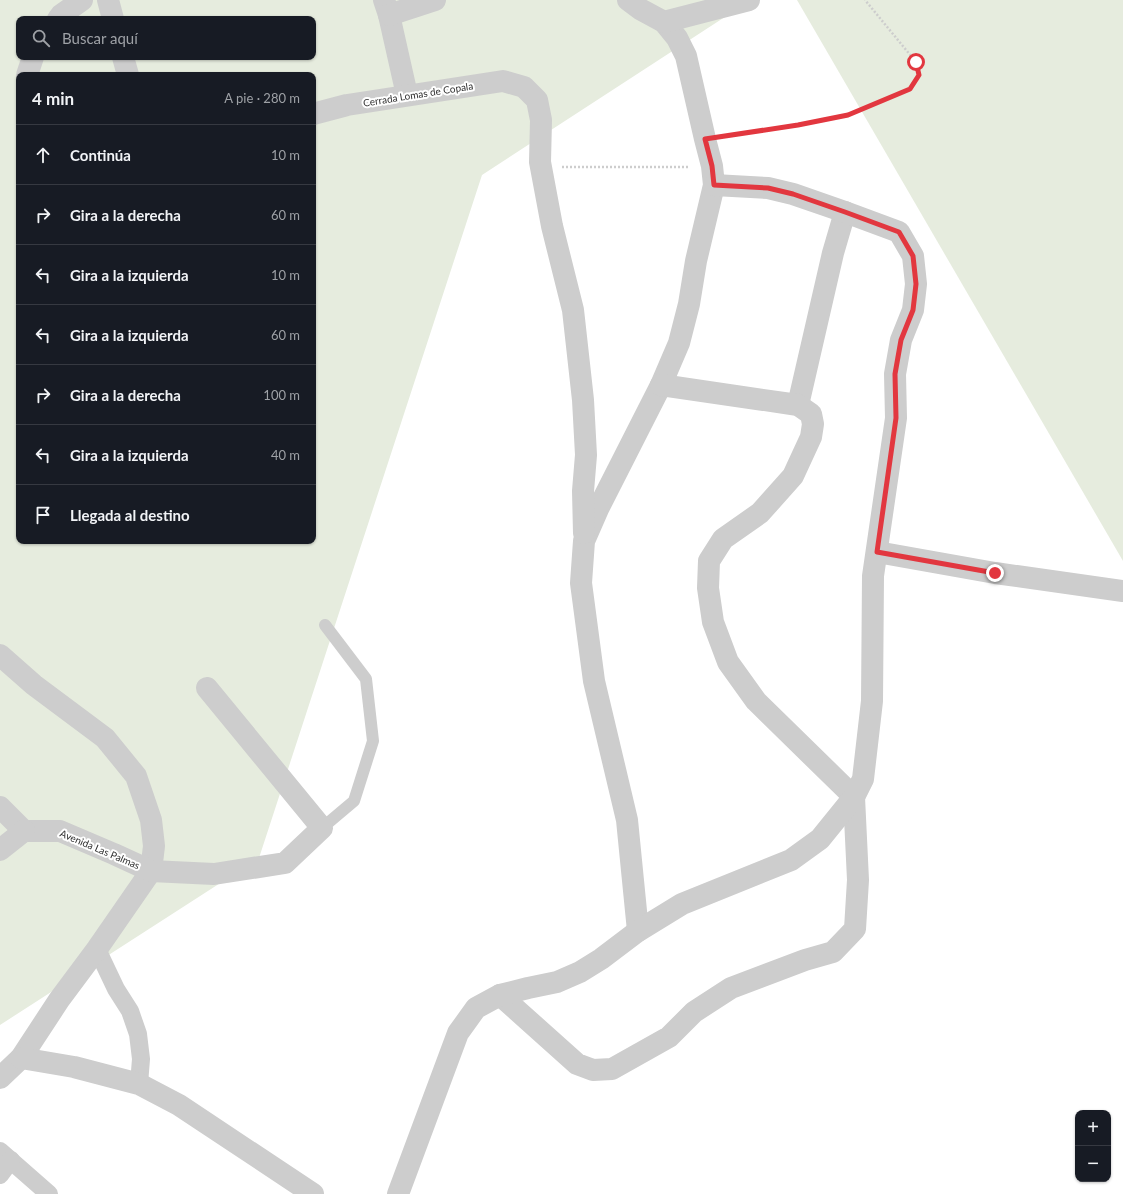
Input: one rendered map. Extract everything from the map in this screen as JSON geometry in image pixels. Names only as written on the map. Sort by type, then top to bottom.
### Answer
[{"type":"street","points":[[60,16],[82,0]]},
{"type":"street","points":[[407,95],[386,8],[435,0]]},
{"type":"street","points":[[584,541],[598,509],[661,385],[679,343],[713,176],[686,56],[677,38],[664,22],[640,9],[628,0]]},
{"type":"street","points":[[664,22],[749,0]]},
{"type":"street","points":[[28,72],[32,60]]},
{"type":"street","points":[[124,60],[127,72]]},
{"type":"street","name":"Cerrada Lomas de Copala","points":[[316,113],[347,105],[502,81],[524,87],[536,100],[541,120],[540,162],[542,169]]},
{"type":"street","points":[[542,169],[552,226],[574,310],[583,400],[586,456],[583,491],[584,541],[581,583],[594,681],[627,820],[638,931]]},
{"type":"street","points":[[398,1194],[458,1033],[476,1008],[500,995],[557,982],[580,972],[601,959],[638,931],[682,904],[791,860],[820,840],[854,797],[863,779],[872,701],[873,576],[896,418],[895,374],[901,340],[913,310],[916,284],[913,256],[899,232],[793,194],[713,176]]},
{"type":"street","points":[[798,406],[833,253],[845,212]]},
{"type":"street","points":[[500,995],[577,1064],[593,1070],[612,1068],[669,1037],[694,1012],[731,988],[805,960],[833,952],[855,929],[858,880],[854,797],[756,701],[728,662],[713,622],[708,588],[709,561],[723,539],[760,514],[794,476],[811,437],[813,424],[811,414],[798,406],[661,385]]},
{"type":"street","points":[[877,552],[995,573],[1123,591]]},
{"type":"street","points":[[0,655],[34,685],[105,738],[136,776],[151,820],[154,846],[151,871],[97,949],[59,1000],[21,1058],[0,1078]]},
{"type":"street","points":[[151,871],[214,874],[285,862],[322,828],[207,688]]},
{"type":"street","points":[[0,807],[24,831],[0,850]]},
{"type":"street","name":"Avenida Las Palmas","points":[[24,831],[60,831],[151,871]]},
{"type":"street","points":[[97,949],[116,989],[130,1011],[138,1034],[141,1059],[139,1084]]},
{"type":"street","points":[[21,1058],[74,1067],[139,1084],[179,1105],[313,1194]]},
{"type":"street","points":[[0,1175],[6,1156],[49,1194]]},
{"type":"lane","points":[[322,828],[354,801],[372,741],[366,680],[325,625]]},
{"type":"path","points":[[705,139],[798,125],[848,115],[910,89],[919,75],[916,62],[865,0]]},
{"type":"path","points":[[542,169],[570,167],[713,176]]},
{"type":"shaded area","points":[[0,0],[751,0],[482,175],[259,858],[0,1025]]},
{"type":"shaded area","points":[[797,0],[1123,0],[1123,561]]},
{"type":"route","points":[[916,62],[919,75],[910,89],[848,115],[798,125],[705,139],[710,154],[714,185],[768,188],[793,194],[899,232],[913,256],[916,284],[913,310],[901,340],[895,374],[896,418],[877,552],[995,573]]}]
